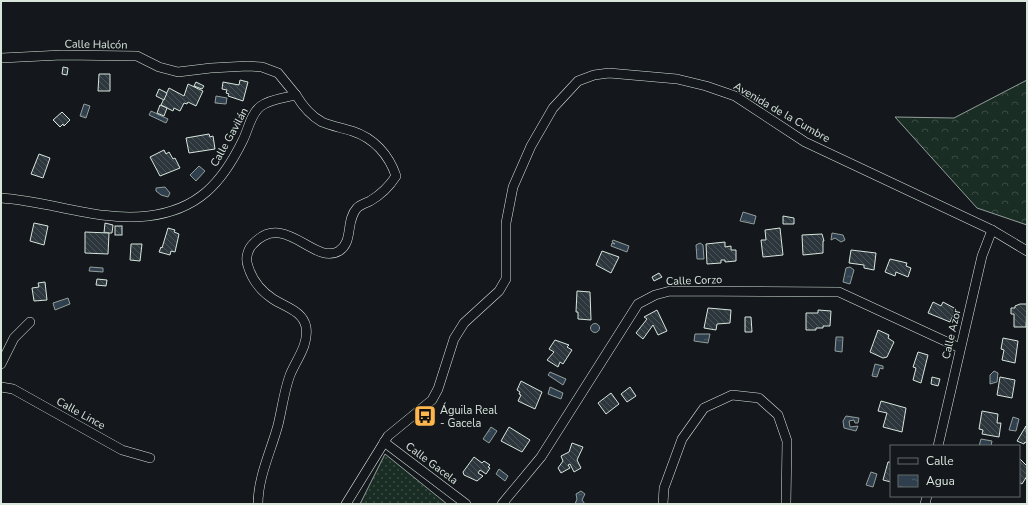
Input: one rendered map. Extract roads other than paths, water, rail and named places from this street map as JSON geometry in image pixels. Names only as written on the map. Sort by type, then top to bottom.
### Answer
[{"type":"street","name":"Calle Halcón","points":[[1,58],[62,55],[137,56],[159,67],[178,72],[212,68],[248,66],[262,67],[278,73],[296,95]]},
{"type":"street","name":"Avenida de la Cumbre","points":[[384,442],[397,427],[432,400],[438,388],[454,339],[464,323],[499,291],[506,279],[506,223],[513,187],[531,146],[553,108],[578,81],[594,75],[609,73],[677,79],[728,94],[754,107],[805,142],[992,230],[1027,251]]},
{"type":"street","name":"Calle Gavilán","points":[[1,198],[118,217],[149,216],[176,209],[202,197],[218,182],[243,141],[254,115],[260,107],[268,102],[296,95]]},
{"type":"street","points":[[258,504],[258,492],[278,426],[290,376],[307,337],[306,326],[302,318],[296,312],[272,299],[258,286],[250,273],[246,261],[248,251],[253,244],[263,236],[274,233],[286,233],[321,252],[331,253],[338,251],[347,242],[350,217],[358,207],[389,188],[396,176],[391,163],[379,147],[354,131],[322,122],[302,106],[296,95]]},
{"type":"street","name":"Calle Azor","points":[[938,445],[982,256],[992,230]]},
{"type":"street","name":"Calle Corzo","points":[[502,504],[541,457],[638,304],[655,295],[670,291],[839,292],[960,348]]},
{"type":"street","points":[[1,364],[14,338],[30,322]]},
{"type":"street","name":"Calle Lince","points":[[1,387],[13,389],[122,450],[150,458]]},
{"type":"street","points":[[663,504],[664,488],[682,439],[704,408],[732,395],[759,398],[778,415],[787,440],[786,504]]},
{"type":"street","points":[[346,504],[384,442]]},
{"type":"street","name":"Calle Gacela","points":[[384,442],[466,504]]},
{"type":"water","points":[[216,96],[227,98],[226,104],[215,103]]},
{"type":"water","points":[[84,104],[90,106],[86,118],[80,116]]},
{"type":"water","points":[[151,111],[168,119],[166,123],[149,115]]},
{"type":"water","points":[[199,166],[205,171],[196,181],[190,175]]},
{"type":"water","points":[[165,187],[170,193],[168,197],[161,195],[156,191],[156,188]]},
{"type":"water","points":[[743,212],[756,216],[754,224],[740,221]]},
{"type":"water","points":[[832,233],[843,235],[845,240],[841,242],[835,238],[831,240]]},
{"type":"water","points":[[613,240],[629,246],[627,252],[611,246],[612,243],[615,244],[612,242]]},
{"type":"water","points":[[700,243],[703,245],[704,259],[697,259],[696,245]]},
{"type":"water","points":[[90,267],[103,268],[103,272],[89,271]]},
{"type":"water","points":[[850,267],[854,270],[850,284],[843,282],[846,268]]},
{"type":"water","points":[[68,298],[70,304],[55,310],[53,303]]},
{"type":"water","points":[[595,323],[600,328],[595,333],[590,328]]},
{"type":"water","points":[[695,334],[710,334],[708,343],[694,341]]},
{"type":"water","points":[[836,337],[843,337],[842,352],[835,351]]},
{"type":"water","points":[[875,364],[883,366],[883,369],[880,368],[877,377],[872,376]]},
{"type":"water","points":[[994,371],[998,373],[997,382],[990,384],[990,375]]},
{"type":"water","points":[[550,372],[566,379],[563,385],[548,375]]},
{"type":"water","points":[[550,387],[563,393],[561,399],[548,394]]},
{"type":"water","points":[[846,416],[859,418],[858,423],[855,423],[854,420],[849,421],[850,427],[858,426],[856,431],[844,428],[843,421]]},
{"type":"water","points":[[1013,417],[1019,419],[1016,431],[1009,430]]},
{"type":"water","points":[[491,427],[497,431],[489,443],[483,439]]},
{"type":"water","points":[[981,439],[992,441],[991,445],[979,445]]},
{"type":"water","points":[[499,469],[508,476],[505,481],[496,474]]},
{"type":"water","points":[[871,472],[877,474],[873,487],[866,485]]},
{"type":"water","points":[[581,491],[585,494],[582,500],[585,504],[575,504],[577,499],[576,494]]},
{"type":"place","name":"Águila Real - Gacela","points":[[425,416]]}]
